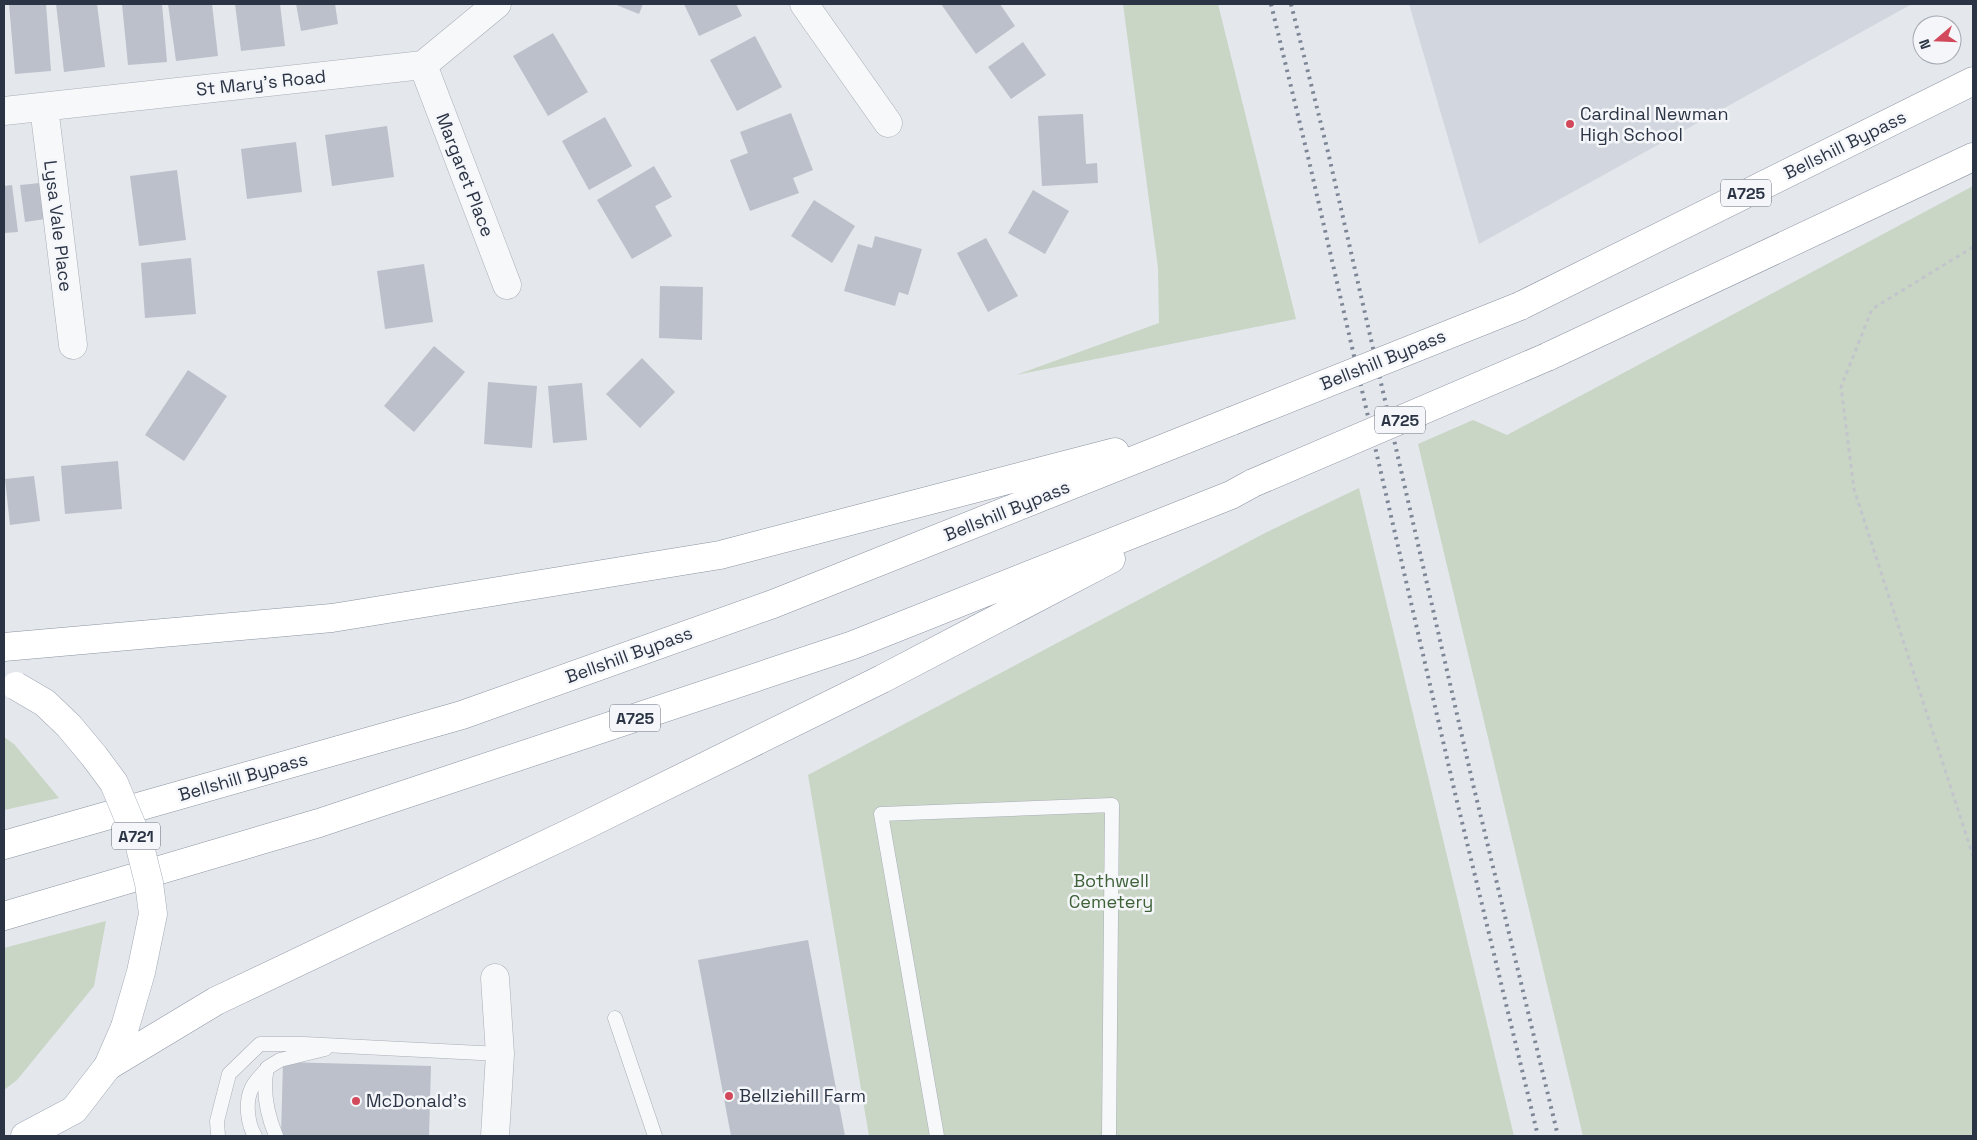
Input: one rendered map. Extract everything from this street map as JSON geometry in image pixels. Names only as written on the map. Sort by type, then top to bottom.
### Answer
[{"type":"main road","name":"Bellshill Bypass","points":[[4,845],[462,715],[773,604],[1520,306],[1973,81]]},
{"type":"main road","name":"A725","points":[[4,916],[319,823],[853,645],[1242,489],[1547,357],[1973,156]]},
{"type":"main road","points":[[4,647],[332,618],[720,556],[1232,421]]},
{"type":"main road","points":[[108,1066],[216,1001],[580,828],[882,679],[1242,489]]},
{"type":"main road","name":"A721","points":[[10,684],[46,703],[69,726],[114,783],[139,843],[149,883],[153,914],[125,1027],[108,1066],[74,1110],[67,1136]]},
{"type":"main road","name":"A721","points":[[25,1136],[74,1110]]},
{"type":"street","points":[[423,65],[497,4]]},
{"type":"street","points":[[804,4],[888,123]]},
{"type":"street","name":"St Mary's Road","points":[[4,111],[423,65]]},
{"type":"street","name":"Margaret Place","points":[[423,65],[507,285]]},
{"type":"street","name":"Lysa Vale Place","points":[[44,107],[73,344]]},
{"type":"street","points":[[495,978],[500,1054],[495,1136]]},
{"type":"lane","points":[[937,1136],[881,814],[1112,804],[1109,1136]]},
{"type":"lane","points":[[615,1018],[655,1136]]},
{"type":"lane","points":[[218,1136],[217,1121],[229,1074],[260,1044],[500,1054]]},
{"type":"lane","points":[[255,1136],[251,1130],[248,1104],[251,1090],[267,1068],[280,1060],[338,1046]]},
{"type":"lane","points":[[267,1068],[264,1082],[266,1102],[276,1136]]},
{"type":"path","points":[[1973,247],[1872,309],[1841,387],[1854,489],[1973,856]]},
{"type":"shaded area","name":"Cardinal Newman High School","points":[[1409,4],[1912,4],[1479,244]]},
{"type":"green space","points":[[1123,4],[1218,4],[1296,319],[1016,375],[1159,323],[1158,268]]},
{"type":"green space","points":[[1973,186],[1973,1136],[1583,1136],[1418,444],[1473,420],[1507,435]]},
{"type":"green space","name":"Bothwell Cemetery","points":[[1359,488],[1514,1136],[869,1136],[808,775],[1265,533]]},
{"type":"green space","points":[[4,737],[14,744],[59,798],[4,810]]},
{"type":"green space","points":[[106,921],[94,986],[17,1080],[4,1090],[4,948]]},
{"type":"building","points":[[9,4],[46,4],[51,71],[15,74]]},
{"type":"building","points":[[56,4],[97,4],[105,67],[64,72]]},
{"type":"building","points":[[122,4],[162,4],[167,62],[128,65]]},
{"type":"building","points":[[168,4],[212,4],[218,56],[176,61]]},
{"type":"building","points":[[235,4],[280,4],[285,46],[241,51]]},
{"type":"building","points":[[296,4],[335,4],[338,24],[301,31]]},
{"type":"building","points":[[614,4],[643,4],[639,14]]},
{"type":"building","points":[[684,4],[736,4],[742,16],[699,36]]},
{"type":"building","points":[[941,4],[1000,4],[1015,26],[976,54]]},
{"type":"building","points":[[553,33],[588,92],[548,116],[513,56]]},
{"type":"building","points":[[755,36],[782,87],[737,111],[710,60]]},
{"type":"building","points":[[1023,42],[1046,75],[1011,99],[988,67]]},
{"type":"building","points":[[791,113],[813,170],[793,178],[799,193],[750,211],[730,160],[748,153],[740,132]]},
{"type":"building","points":[[1083,114],[1086,164],[1097,163],[1098,183],[1042,186],[1038,116]]},
{"type":"building","points":[[605,117],[632,166],[589,190],[562,141]]},
{"type":"building","points":[[387,126],[394,177],[332,186],[325,135]]},
{"type":"building","points":[[296,142],[302,192],[247,199],[241,149]]},
{"type":"building","points":[[654,166],[672,197],[655,206],[672,236],[632,259],[597,200]]},
{"type":"building","points":[[177,170],[186,240],[139,246],[130,176]]},
{"type":"building","points":[[40,183],[45,219],[25,222],[20,185]]},
{"type":"building","points":[[12,185],[18,232],[4,233],[4,186]]},
{"type":"building","points":[[1033,190],[1069,211],[1045,254],[1008,233]]},
{"type":"building","points":[[814,200],[855,226],[832,263],[791,236]]},
{"type":"building","points":[[875,236],[922,249],[908,295],[899,292],[895,306],[844,291],[858,244],[872,248]]},
{"type":"building","points":[[986,238],[1018,296],[988,312],[957,253]]},
{"type":"building","points":[[191,258],[196,314],[145,318],[141,263]]},
{"type":"building","points":[[424,264],[433,322],[385,329],[377,271]]},
{"type":"building","points":[[660,286],[703,287],[702,340],[659,338]]},
{"type":"building","points":[[434,346],[465,372],[414,432],[384,406]]},
{"type":"building","points":[[642,358],[675,392],[640,428],[606,394]]},
{"type":"building","points":[[188,370],[227,396],[184,461],[145,435]]},
{"type":"building","points":[[488,382],[537,386],[532,448],[484,444]]},
{"type":"building","points":[[582,383],[587,440],[553,443],[548,386]]},
{"type":"building","points":[[118,461],[122,509],[65,514],[61,466]]},
{"type":"building","points":[[34,476],[40,521],[10,525],[5,479]]},
{"type":"building","points":[[808,940],[845,1136],[731,1136],[698,960]]},
{"type":"building","name":"McDonald's","points":[[283,1062],[431,1066],[429,1136],[281,1136]]},
{"type":"railway","points":[[1271,4],[1455,793],[1538,1136]]},
{"type":"railway","points":[[1291,4],[1328,152],[1473,784],[1558,1136]]},
{"type":"place","name":"Cardinal Newman High School","points":[[1570,124]]},
{"type":"place","name":"Bellziehill Farm","points":[[729,1096]]},
{"type":"place","name":"McDonald's","points":[[356,1101]]}]
